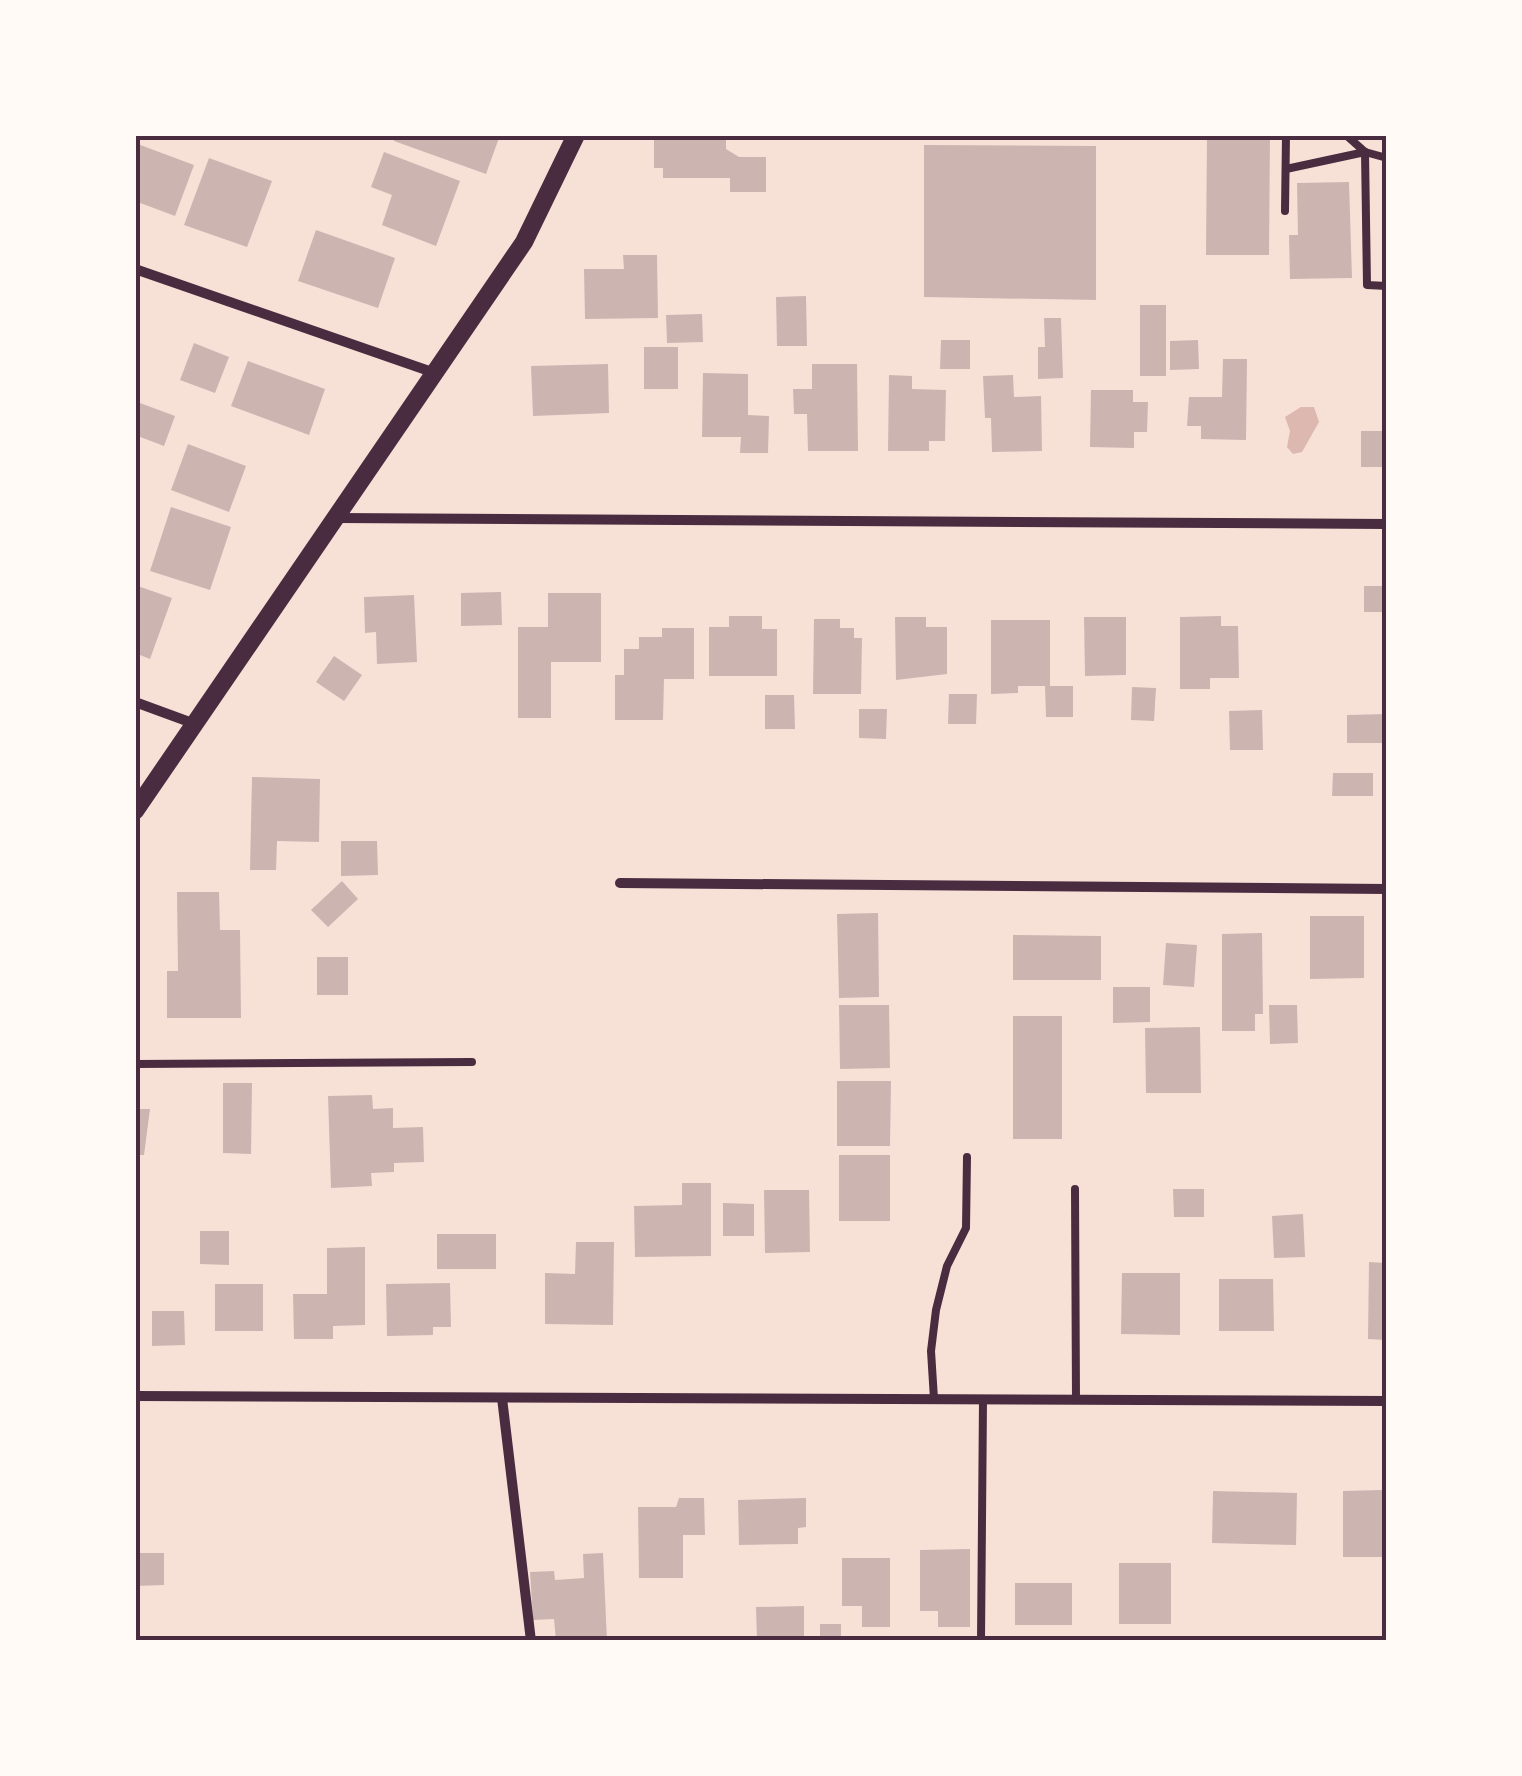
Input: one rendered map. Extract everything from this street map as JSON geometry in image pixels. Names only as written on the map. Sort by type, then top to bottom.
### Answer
[{"type":"street","points":[[135,811],[524,242],[576,135]]},
{"type":"street","points":[[135,269],[436,374]]},
{"type":"street","points":[[336,518],[1387,524]]},
{"type":"street","points":[[135,702],[195,724]]},
{"type":"street","points":[[620,883],[1387,889]]},
{"type":"street","points":[[135,1396],[1387,1401]]},
{"type":"street","points":[[502,1398],[532,1641]]},
{"type":"lane","points":[[1285,211],[1286,135]]},
{"type":"lane","points":[[1346,135],[1365,152],[1387,158]]},
{"type":"lane","points":[[1286,169],[1365,152]]},
{"type":"lane","points":[[1365,152],[1366,285],[1387,286]]},
{"type":"lane","points":[[135,1064],[472,1062]]},
{"type":"lane","points":[[934,1400],[931,1351],[936,1310],[948,1266],[966,1228],[968,1157]]},
{"type":"lane","points":[[1074,1189],[1076,1400]]},
{"type":"lane","points":[[981,1641],[984,1400]]},
{"type":"shaded area","points":[[1301,407],[1314,407],[1319,422],[1302,452],[1293,454],[1287,447],[1290,431],[1285,417]]},
{"type":"building","points":[[396,135],[500,135],[486,174],[394,141]]},
{"type":"building","points":[[666,135],[726,135],[726,149],[739,157],[766,157],[766,192],[730,192],[730,178],[663,178],[663,168],[654,168],[654,139],[666,139]]},
{"type":"building","points":[[1207,135],[1270,135],[1269,255],[1206,255]]},
{"type":"building","points":[[135,143],[194,165],[175,216],[135,201]]},
{"type":"building","points":[[924,145],[1096,146],[1096,300],[924,297]]},
{"type":"building","points":[[384,152],[460,181],[436,246],[382,225],[392,195],[371,187]]},
{"type":"building","points":[[209,158],[272,181],[247,247],[184,225]]},
{"type":"building","points":[[1349,182],[1352,278],[1290,279],[1289,235],[1298,235],[1297,183]]},
{"type":"building","points":[[316,230],[395,258],[378,308],[298,281]]},
{"type":"building","points":[[623,255],[657,255],[658,318],[585,319],[584,269],[624,269]]},
{"type":"building","points":[[806,296],[807,346],[777,346],[776,297]]},
{"type":"building","points":[[1140,305],[1166,305],[1166,376],[1140,376]]},
{"type":"building","points":[[702,314],[703,342],[667,343],[666,315]]},
{"type":"building","points":[[1044,318],[1061,318],[1063,378],[1038,379],[1038,347],[1045,347]]},
{"type":"building","points":[[941,340],[970,340],[970,369],[940,369]]},
{"type":"building","points":[[1198,340],[1199,369],[1170,370],[1170,341]]},
{"type":"building","points":[[194,343],[229,357],[215,393],[180,380]]},
{"type":"building","points":[[644,347],[678,347],[678,389],[644,389]]},
{"type":"building","points":[[1223,359],[1247,359],[1246,440],[1201,439],[1201,426],[1187,426],[1189,397],[1222,397]]},
{"type":"building","points":[[248,361],[325,389],[309,435],[231,406]]},
{"type":"building","points":[[608,364],[609,413],[533,416],[531,366]]},
{"type":"building","points":[[812,364],[857,364],[858,451],[808,451],[807,414],[794,414],[793,389],[812,389]]},
{"type":"building","points":[[703,373],[748,374],[748,415],[769,416],[768,453],[740,453],[741,437],[702,437]]},
{"type":"building","points":[[889,375],[912,376],[912,389],[946,390],[945,441],[929,441],[929,451],[888,451]]},
{"type":"building","points":[[1013,375],[1014,397],[1041,396],[1042,451],[992,452],[991,418],[985,418],[983,376]]},
{"type":"building","points":[[1091,390],[1133,390],[1133,402],[1148,402],[1147,432],[1134,432],[1134,448],[1090,447]]},
{"type":"building","points":[[140,403],[175,416],[164,446],[135,435]]},
{"type":"building","points":[[1361,431],[1387,431],[1387,467],[1361,467]]},
{"type":"building","points":[[188,444],[246,466],[229,512],[171,490]]},
{"type":"building","points":[[171,507],[231,527],[210,590],[150,571]]},
{"type":"building","points":[[135,585],[172,598],[150,659],[135,653]]},
{"type":"building","points":[[1364,586],[1387,586],[1387,612],[1364,612]]},
{"type":"building","points":[[501,592],[502,625],[461,626],[461,593]]},
{"type":"building","points":[[548,593],[601,593],[601,662],[551,662],[551,718],[518,718],[518,627],[548,627]]},
{"type":"building","points":[[414,595],[417,662],[377,664],[376,632],[365,633],[364,597]]},
{"type":"building","points":[[729,616],[762,616],[762,629],[777,629],[777,676],[709,676],[709,627],[729,627]]},
{"type":"building","points":[[1221,616],[1221,626],[1238,626],[1239,678],[1210,678],[1210,689],[1180,689],[1180,617]]},
{"type":"building","points":[[895,617],[926,617],[926,627],[947,627],[947,674],[896,680]]},
{"type":"building","points":[[1084,617],[1126,617],[1126,675],[1085,676]]},
{"type":"building","points":[[814,619],[840,619],[840,628],[854,628],[854,638],[862,638],[861,694],[813,694]]},
{"type":"building","points":[[991,620],[1050,620],[1050,686],[1073,686],[1073,717],[1046,717],[1045,686],[1018,686],[1018,693],[991,694]]},
{"type":"building","points":[[662,628],[694,628],[694,679],[664,679],[663,720],[615,720],[615,675],[624,675],[624,649],[639,649],[639,637],[662,637]]},
{"type":"building","points":[[334,656],[362,675],[344,701],[316,682]]},
{"type":"building","points":[[1132,687],[1156,688],[1154,721],[1131,720]]},
{"type":"building","points":[[949,694],[977,694],[976,724],[948,724]]},
{"type":"building","points":[[765,695],[794,695],[795,729],[765,729]]},
{"type":"building","points":[[859,709],[887,709],[886,739],[859,738]]},
{"type":"building","points":[[1262,710],[1263,750],[1230,750],[1229,711]]},
{"type":"building","points":[[1387,714],[1387,743],[1347,743],[1347,715]]},
{"type":"building","points":[[1333,773],[1373,773],[1373,796],[1332,796]]},
{"type":"building","points":[[252,777],[320,779],[319,842],[277,841],[276,870],[250,870]]},
{"type":"building","points":[[341,841],[377,841],[378,875],[341,876]]},
{"type":"building","points":[[342,881],[358,899],[328,927],[311,910]]},
{"type":"building","points":[[177,892],[219,892],[220,930],[240,930],[241,1018],[167,1018],[167,971],[178,971]]},
{"type":"building","points":[[878,913],[879,997],[839,998],[837,914]]},
{"type":"building","points":[[1310,916],[1364,916],[1364,978],[1310,979]]},
{"type":"building","points":[[1262,933],[1263,1014],[1255,1014],[1255,1031],[1222,1031],[1222,934]]},
{"type":"building","points":[[1013,935],[1101,936],[1101,980],[1013,980]]},
{"type":"building","points":[[1166,943],[1197,945],[1194,987],[1163,985]]},
{"type":"building","points":[[317,957],[348,957],[348,995],[317,995]]},
{"type":"building","points":[[1113,987],[1150,987],[1150,1022],[1113,1023]]},
{"type":"building","points":[[839,1005],[889,1005],[890,1068],[840,1069]]},
{"type":"building","points":[[1269,1005],[1297,1005],[1298,1043],[1270,1044]]},
{"type":"building","points":[[1013,1016],[1062,1016],[1062,1139],[1013,1139]]},
{"type":"building","points":[[1200,1027],[1201,1093],[1146,1093],[1145,1028]]},
{"type":"building","points":[[837,1081],[891,1081],[890,1146],[837,1146]]},
{"type":"building","points":[[223,1083],[252,1083],[251,1154],[223,1153]]},
{"type":"building","points":[[372,1095],[373,1109],[393,1108],[393,1128],[423,1127],[424,1162],[394,1163],[394,1172],[371,1173],[372,1186],[331,1188],[328,1096]]},
{"type":"building","points":[[135,1109],[150,1109],[144,1155],[135,1155]]},
{"type":"building","points":[[839,1155],[890,1155],[890,1221],[839,1221]]},
{"type":"building","points":[[682,1183],[711,1183],[711,1256],[635,1257],[634,1206],[682,1205]]},
{"type":"building","points":[[1173,1189],[1204,1189],[1204,1217],[1174,1217]]},
{"type":"building","points":[[764,1190],[809,1190],[810,1252],[765,1253]]},
{"type":"building","points":[[723,1203],[754,1204],[754,1236],[723,1236]]},
{"type":"building","points":[[1303,1214],[1305,1257],[1274,1258],[1272,1216]]},
{"type":"building","points":[[200,1231],[229,1231],[229,1265],[200,1264]]},
{"type":"building","points":[[437,1234],[496,1234],[496,1269],[437,1269]]},
{"type":"building","points":[[576,1242],[614,1242],[613,1325],[545,1324],[545,1273],[575,1274]]},
{"type":"building","points":[[365,1247],[365,1325],[333,1326],[333,1339],[294,1339],[293,1294],[327,1294],[327,1248]]},
{"type":"building","points":[[1369,1262],[1387,1263],[1387,1340],[1368,1339]]},
{"type":"building","points":[[1122,1273],[1180,1273],[1180,1335],[1121,1334]]},
{"type":"building","points":[[1219,1279],[1273,1279],[1274,1331],[1219,1331]]},
{"type":"building","points":[[450,1283],[451,1327],[433,1327],[433,1335],[387,1336],[386,1284]]},
{"type":"building","points":[[215,1284],[263,1284],[263,1331],[215,1331]]},
{"type":"building","points":[[152,1311],[184,1311],[185,1345],[152,1346]]},
{"type":"building","points":[[1382,1490],[1383,1557],[1343,1557],[1343,1491]]},
{"type":"building","points":[[1213,1491],[1297,1493],[1296,1545],[1212,1543]]},
{"type":"building","points":[[679,1498],[704,1498],[705,1535],[683,1535],[683,1578],[639,1578],[638,1507],[676,1507]]},
{"type":"building","points":[[806,1498],[806,1527],[798,1528],[798,1544],[739,1545],[738,1500]]},
{"type":"building","points":[[970,1549],[970,1627],[938,1627],[938,1611],[920,1611],[920,1550]]},
{"type":"building","points":[[135,1553],[164,1553],[164,1585],[135,1586]]},
{"type":"building","points":[[603,1553],[607,1641],[556,1641],[554,1619],[533,1620],[530,1572],[554,1571],[555,1580],[584,1578],[583,1554]]},
{"type":"building","points":[[842,1558],[890,1558],[890,1627],[862,1627],[862,1606],[842,1606]]},
{"type":"building","points":[[1119,1563],[1171,1563],[1171,1624],[1119,1624]]},
{"type":"building","points":[[1015,1583],[1072,1583],[1072,1625],[1015,1625]]},
{"type":"building","points":[[804,1606],[804,1641],[757,1641],[756,1607]]},
{"type":"building","points":[[820,1624],[841,1624],[841,1641],[820,1641]]}]
